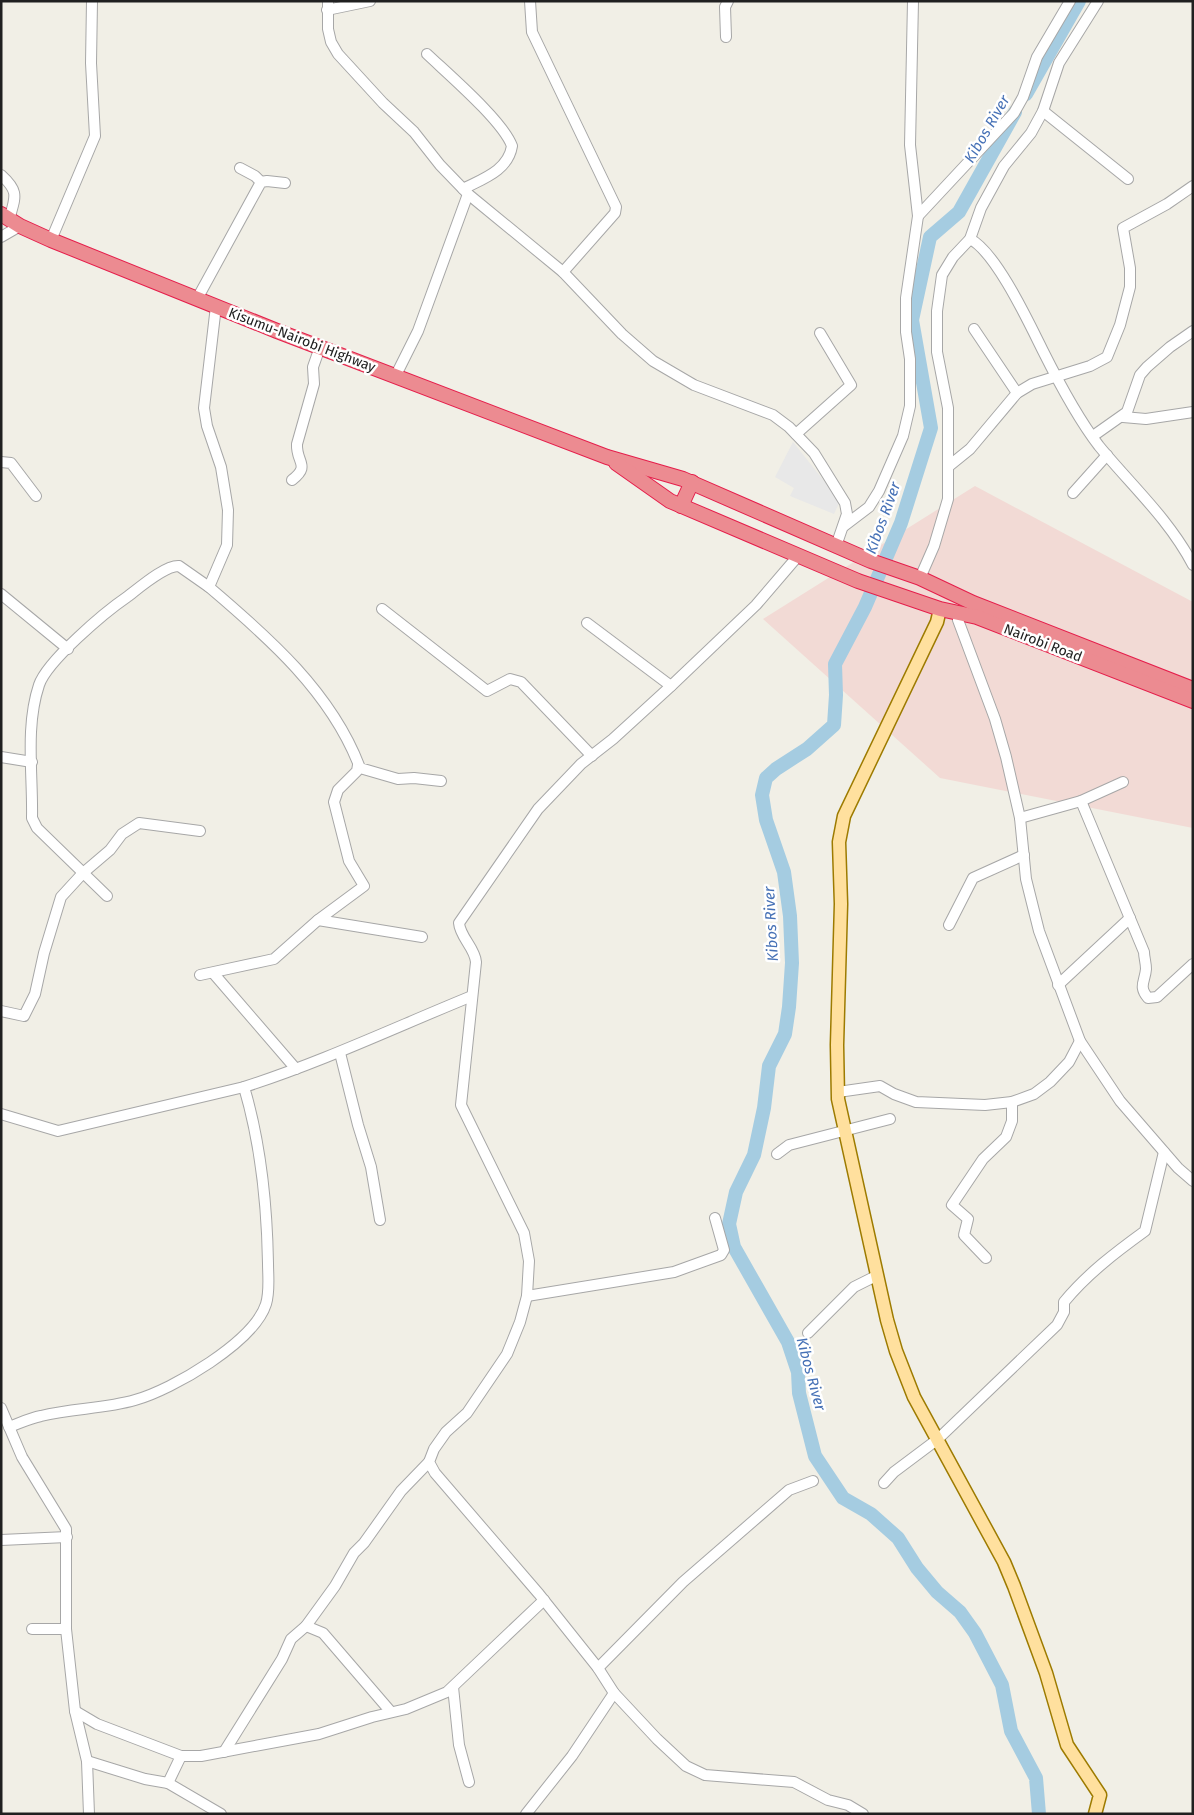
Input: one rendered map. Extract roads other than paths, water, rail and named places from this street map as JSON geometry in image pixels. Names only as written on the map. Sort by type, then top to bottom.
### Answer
[{"type":"highway","name":"Kisumu-Nairobi Highway","points":[[10,220],[51,240],[216,306],[607,457]]},
{"type":"highway","name":"Nairobi Road","points":[[607,457],[692,482],[871,561],[920,578],[973,602],[1193,689]]},
{"type":"highway","name":"Nairobi Road","points":[[607,457],[670,501],[858,581],[940,609],[977,617],[1193,700]]},
{"type":"highway","points":[[681,506],[692,482]]},
{"type":"main road","points":[[940,609],[936,622],[844,816],[840,829],[842,904],[837,1045],[838,1092],[844,1132],[876,1276],[899,1359],[914,1397],[1004,1562],[1046,1674],[1067,1745],[1100,1796],[1094,1814]]},
{"type":"street","points":[[51,240],[95,136],[90,64],[92,1]]},
{"type":"street","points":[[370,1],[328,6],[328,29],[331,42],[338,54],[382,103],[414,132],[440,165],[466,192],[563,272],[622,334],[653,361],[694,386],[773,415],[796,434],[814,453],[845,503],[847,514],[836,546]]},
{"type":"street","points":[[530,1],[532,32],[616,207],[616,213],[563,272]]},
{"type":"street","points":[[726,37],[725,7],[728,1]]},
{"type":"street","points":[[844,526],[869,507],[879,491],[903,436],[910,406],[910,359],[906,332],[906,298],[918,216],[910,145],[913,1]]},
{"type":"street","points":[[918,216],[1014,113],[1023,97],[1038,57],[1070,1]]},
{"type":"street","points":[[920,578],[945,512],[949,466],[948,408],[937,352],[938,302],[942,275],[953,256],[970,239],[981,208],[1004,166],[1031,132],[1043,112],[1059,63],[1098,1]]},
{"type":"street","points":[[396,375],[418,331],[466,192],[503,166],[509,158],[512,146],[507,136],[479,104],[427,54]]},
{"type":"street","points":[[1043,112],[1128,179]]},
{"type":"street","points":[[240,168],[255,176],[261,182]]},
{"type":"street","points":[[1,175],[13,186],[16,195],[10,220],[1,238]]},
{"type":"street","points":[[261,182],[285,183]]},
{"type":"street","points":[[197,298],[261,182]]},
{"type":"street","points":[[949,466],[970,449],[1017,393],[1032,384],[1057,377],[1107,357],[1130,287],[1130,268],[1122,232],[1123,228],[1167,204],[1193,186]]},
{"type":"street","points":[[970,239],[981,245],[1020,305],[1057,377],[1093,436],[1144,496],[1192,563]]},
{"type":"street","points":[[209,586],[227,545],[228,528],[228,510],[221,467],[207,426],[204,408],[216,306]]},
{"type":"street","points":[[974,329],[1017,393]]},
{"type":"street","points":[[1093,436],[1122,417],[1131,405],[1140,375],[1170,347],[1193,331]]},
{"type":"street","points":[[796,434],[851,385],[820,333]]},
{"type":"street","points":[[292,480],[302,472],[303,468],[296,451],[314,384],[314,367],[320,347]]},
{"type":"street","points":[[1122,417],[1146,419],[1193,412]]},
{"type":"street","points":[[1073,493],[1107,454]]},
{"type":"street","points":[[1,462],[11,464],[36,496]]},
{"type":"street","points":[[224,1752],[282,1659],[291,1639],[306,1626],[335,1586],[354,1553],[364,1543],[400,1491],[429,1462],[434,1449],[446,1432],[467,1413],[507,1354],[520,1322],[527,1296],[529,1261],[524,1233],[461,1106],[475,956],[459,926],[461,920],[538,810],[592,756],[671,686],[756,604],[798,556]]},
{"type":"street","points":[[107,896],[34,824],[31,732],[40,683],[68,649],[108,611],[174,566],[188,570],[209,586],[255,626],[302,674],[329,710],[357,758],[358,765],[357,771],[338,790],[334,802],[348,861],[364,886],[318,920],[274,959],[214,974],[200,975]]},
{"type":"street","points":[[1,594],[68,649]]},
{"type":"street","points":[[382,609],[487,691],[510,679],[522,682],[592,756]]},
{"type":"street","points":[[958,620],[995,719],[1020,818],[1026,879],[1039,931],[1080,1041],[1120,1101],[1178,1168],[1193,1181]]},
{"type":"street","points":[[587,623],[671,686]]},
{"type":"street","points":[[1,757],[32,762]]},
{"type":"street","points":[[358,765],[360,768],[398,779],[414,778],[441,781]]},
{"type":"street","points":[[1020,818],[1081,801],[1123,782]]},
{"type":"street","points":[[1081,801],[1144,952],[1146,968],[1141,985],[1142,992],[1148,998],[1157,997],[1193,964]]},
{"type":"street","points":[[1,1011],[24,1016],[35,994],[44,953],[61,897],[83,873],[110,850],[122,834],[139,823],[200,831]]},
{"type":"street","points":[[950,925],[973,878],[1024,856]]},
{"type":"street","points":[[1058,985],[1130,918]]},
{"type":"street","points":[[318,920],[422,937]]},
{"type":"street","points":[[214,974],[296,1069]]},
{"type":"street","points":[[1,1114],[58,1131],[244,1087],[340,1054],[382,1032],[472,996]]},
{"type":"street","points":[[838,1092],[880,1086],[894,1094],[916,1102],[985,1105],[1012,1102],[1034,1094],[1050,1082],[1070,1062],[1080,1041]]},
{"type":"street","points":[[340,1054],[371,1167],[380,1220]]},
{"type":"street","points":[[9,1427],[42,1415],[135,1400],[160,1390],[192,1374],[222,1354],[256,1321],[266,1305],[269,1292],[267,1233],[256,1144],[244,1087]]},
{"type":"street","points":[[986,1258],[964,1235],[968,1219],[952,1205],[983,1160],[1006,1137],[1012,1121],[1012,1102]]},
{"type":"street","points":[[777,1154],[789,1145],[890,1119]]},
{"type":"street","points":[[884,1483],[894,1472],[938,1440],[1057,1325],[1064,1312],[1064,1302],[1070,1294],[1111,1256],[1145,1231],[1164,1152]]},
{"type":"street","points":[[527,1296],[674,1272],[721,1255],[724,1250],[715,1218]]},
{"type":"street","points":[[808,1333],[854,1287],[876,1276]]},
{"type":"street","points":[[1,1408],[22,1457],[66,1529],[66,1630],[75,1711],[87,1761],[89,1814]]},
{"type":"street","points":[[429,1462],[435,1473],[544,1600],[598,1668],[614,1693],[657,1739],[686,1766],[705,1774],[794,1782],[828,1800],[848,1804],[863,1814]]},
{"type":"street","points":[[598,1668],[691,1575],[789,1490],[813,1481]]},
{"type":"street","points":[[1,1540],[67,1537]]},
{"type":"street","points":[[75,1711],[97,1724],[181,1756],[201,1756],[319,1734],[430,1700],[453,1686],[544,1600]]},
{"type":"street","points":[[306,1626],[323,1633],[391,1712]]},
{"type":"street","points":[[32,1629],[66,1630]]},
{"type":"street","points":[[453,1686],[459,1745],[469,1782]]},
{"type":"street","points":[[526,1814],[572,1756],[614,1693]]},
{"type":"street","points":[[168,1783],[181,1756]]},
{"type":"street","points":[[87,1761],[145,1779],[168,1783],[222,1814]]},
{"type":"waterway","name":"Kibos River","points":[[1026,94],[1079,1]]},
{"type":"waterway","name":"Kibos River","points":[[1015,112],[959,212],[930,237],[912,320],[931,428],[901,523],[865,607],[835,664],[836,695],[834,725],[807,749],[776,769],[766,778],[762,795],[766,820],[784,872],[790,916],[792,963],[789,1007],[785,1034],[769,1066],[764,1108],[754,1155],[736,1192],[729,1224],[734,1247],[788,1342],[798,1372],[799,1393],[815,1456],[843,1498],[871,1514],[898,1538],[917,1568],[937,1592],[960,1612],[975,1633],[1002,1685],[1011,1731],[1036,1778],[1039,1814]]}]
